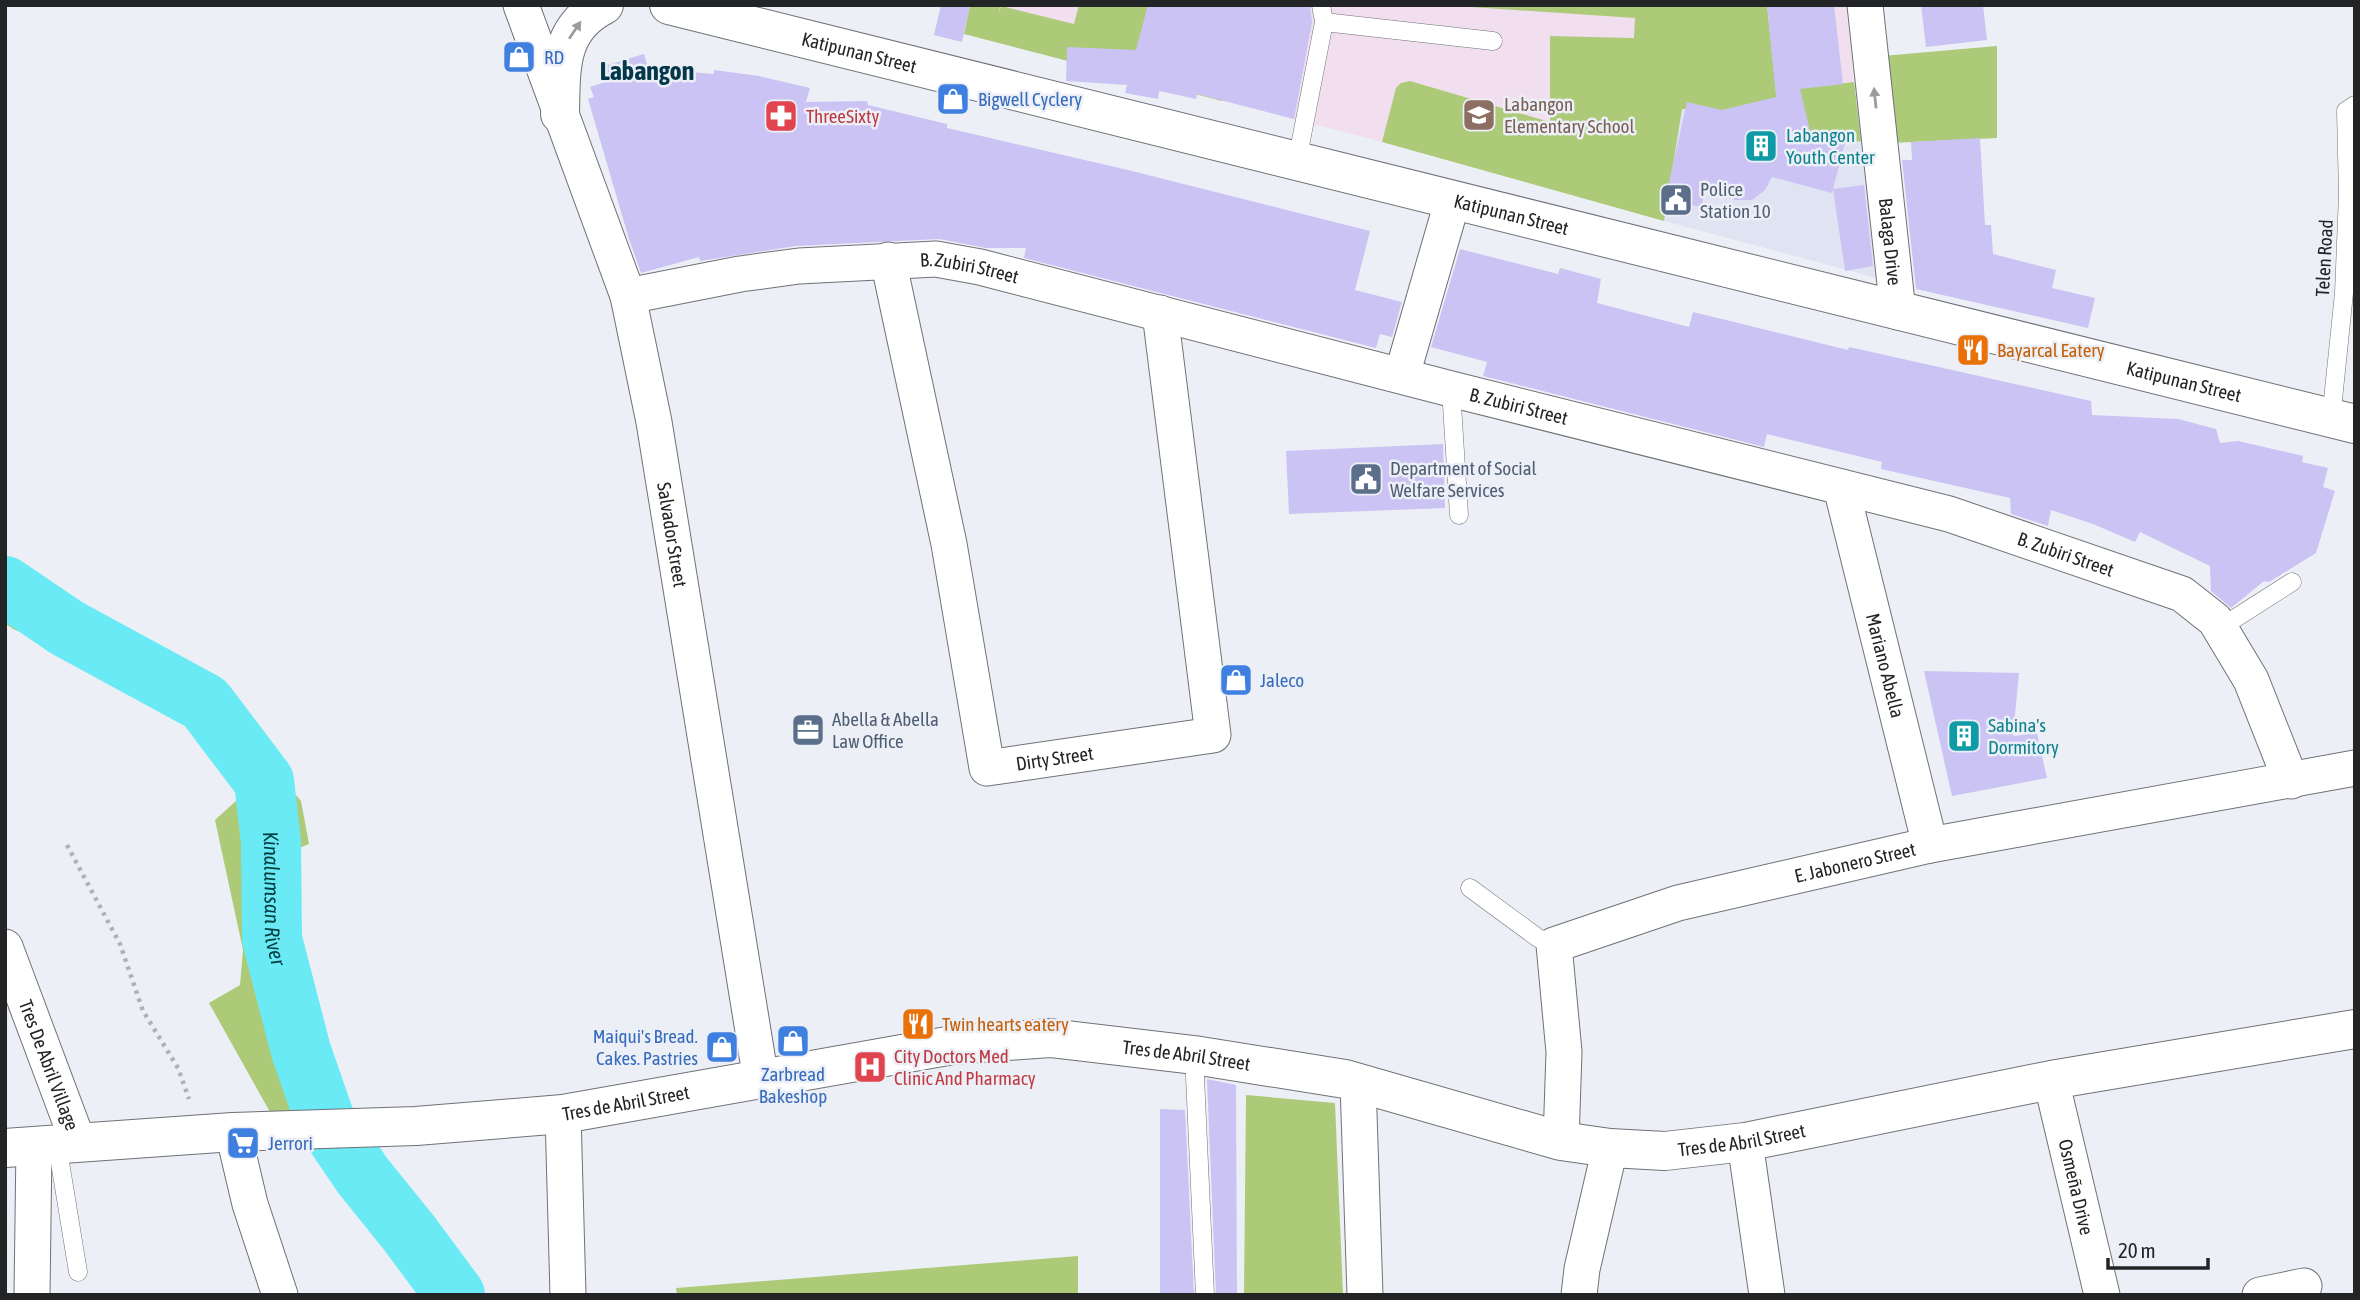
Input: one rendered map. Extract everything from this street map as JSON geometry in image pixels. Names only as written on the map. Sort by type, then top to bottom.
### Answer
[{"type":"street","name":"Salvador Street","points":[[521,5],[628,296],[654,422],[761,1080]]},
{"type":"street","points":[[560,114],[566,45],[583,19],[604,5]]},
{"type":"street","name":"Katipunan Street","points":[[669,5],[2343,422]]},
{"type":"street","name":"Balaga Drive","points":[[1865,5],[1898,312]]},
{"type":"street","points":[[1402,375],[1453,199]]},
{"type":"street","name":"B. Zubiri Street","points":[[628,296],[799,266],[936,259],[980,267],[1949,514],[2182,594],[2215,620],[2251,680],[2291,781]]},
{"type":"street","name":"Dirty Street","points":[[888,260],[949,544],[987,768],[1213,735],[1160,313]]},
{"type":"street","name":"Mariano Abella","points":[[1841,487],[1930,845]]},
{"type":"street","name":"E. Jabonero Street","points":[[1554,945],[1678,903],[1930,845],[2355,768]]},
{"type":"street","points":[[1554,945],[1564,1052],[1561,1141]]},
{"type":"street","name":"Tres De Abril Village","points":[[5,947],[44,1145]]},
{"type":"street","name":"Tres de Abril Street","points":[[44,1145],[299,1129],[416,1126],[563,1114],[953,1045],[1051,1038],[1194,1055],[1358,1083],[1561,1141],[1609,1148],[1665,1151],[1745,1142],[2051,1080],[2355,1029]]},
{"type":"street","name":"Osmeña Drive","points":[[2051,1080],[2102,1295]]},
{"type":"street","points":[[1358,1083],[1365,1295]]},
{"type":"street","points":[[563,1114],[568,1295]]},
{"type":"street","points":[[217,1134],[250,1204],[280,1295]]},
{"type":"street","points":[[1745,1142],[1767,1295]]},
{"type":"street","points":[[32,1295],[44,1145]]},
{"type":"street","points":[[1579,1295],[1582,1269],[1609,1148]]},
{"type":"street","points":[[2260,1295],[2304,1286]]},
{"type":"lane","points":[[1297,161],[1323,13],[1493,41]]},
{"type":"lane","name":"Telen Road","points":[[2343,422],[2348,194],[2346,111],[2355,105]]},
{"type":"lane","points":[[1451,389],[1459,515]]},
{"type":"lane","points":[[2220,628],[2292,582]]},
{"type":"lane","points":[[1471,888],[1538,938],[1554,945]]},
{"type":"lane","points":[[1194,1055],[1205,1295]]},
{"type":"lane","points":[[44,1145],[78,1272]]},
{"type":"path","points":[[67,845],[120,944],[143,1011],[217,1134]]},
{"type":"shaded area","name":"Labangon Elementary School","points":[[1000,5],[1846,5],[1854,82],[1722,110],[1681,109],[1664,221],[1445,158],[991,41]]},
{"type":"shaded area","points":[[1854,82],[1877,278],[1664,221],[1681,109],[1722,110]]},
{"type":"green space","points":[[970,5],[1000,5],[999,13],[1001,6],[1074,24],[1079,5],[1148,5],[1142,30],[1233,53],[1222,101],[964,34]]},
{"type":"green space","points":[[1441,5],[1767,5],[1776,91],[1854,82],[1861,141],[1845,143],[1722,110],[1682,109],[1664,221],[1382,142],[1396,88],[1401,83],[1410,81],[1550,122],[1550,36],[1634,38],[1635,18]]},
{"type":"green space","points":[[1997,46],[1997,138],[1891,143],[1882,56]]},
{"type":"green space","points":[[5,569],[105,636],[233,697],[276,771],[301,801],[309,844],[287,853],[284,954],[328,1107],[270,1112],[209,1003],[240,985],[243,950],[215,820],[249,789],[201,721],[117,672],[13,629],[5,623]]},
{"type":"green space","points":[[1246,1095],[1335,1103],[1343,1295],[1244,1295]]},
{"type":"green space","points":[[1078,1256],[1078,1295],[677,1295],[676,1288]]},
{"type":"building","points":[[941,5],[970,5],[962,42],[934,35]]},
{"type":"building","points":[[1148,5],[1310,5],[1312,22],[1294,119],[1197,94],[1196,99],[1159,91],[1158,99],[1125,93],[1127,85],[1066,81],[1067,47],[1136,50]]},
{"type":"building","points":[[1767,5],[1834,5],[1843,84],[1800,89],[1811,135],[1845,143],[1832,193],[1772,177],[1765,190],[1752,200],[1735,200],[1707,184],[1701,207],[1665,200],[1687,102],[1722,110],[1776,97]]},
{"type":"building","points":[[1921,5],[1983,5],[1987,40],[1926,47]]},
{"type":"building","points":[[644,54],[648,68],[714,74],[714,70],[759,76],[810,88],[806,102],[867,101],[868,105],[947,124],[947,128],[1370,231],[1355,290],[1402,302],[1392,337],[1380,334],[1376,348],[1024,258],[1026,248],[986,248],[939,239],[796,246],[700,261],[699,257],[641,273],[588,99],[594,97],[590,87],[605,82],[601,67]]},
{"type":"building","points":[[1980,138],[1985,225],[1991,225],[1993,254],[2056,270],[2052,288],[2095,298],[2088,328],[1916,289],[1902,160],[1912,160],[1911,142]]},
{"type":"building","points":[[1864,185],[1873,266],[1845,271],[1833,189]]},
{"type":"building","points":[[1460,249],[1558,274],[1560,268],[1601,279],[1597,303],[1689,327],[1693,312],[1848,350],[1849,347],[2091,401],[2092,415],[2178,419],[2216,429],[2220,443],[2238,441],[2303,456],[2302,462],[2328,468],[2323,487],[2335,491],[2316,553],[2269,582],[2264,581],[2231,608],[2211,591],[2210,566],[2140,532],[2135,542],[2051,510],[2048,526],[2011,514],[2010,498],[1881,469],[1882,462],[1767,434],[1764,447],[1483,376],[1487,362],[1431,347]]},
{"type":"building","name":"Department of Social Welfare Services","points":[[1443,444],[1445,508],[1289,514],[1286,451]]},
{"type":"building","name":"Sabina's Dormitory","points":[[1924,671],[2019,673],[2013,736],[2037,733],[2047,778],[1952,796]]},
{"type":"building","points":[[1207,1079],[1236,1085],[1237,1295],[1216,1295]]},
{"type":"building","points":[[1160,1109],[1185,1110],[1194,1295],[1160,1295]]},
{"type":"waterway","name":"Kinalumsan River","points":[[5,586],[67,628],[205,703],[264,781],[271,842],[272,939],[301,1051],[325,1120],[363,1176],[455,1295]]},
{"type":"place","name":"RD","points":[[519,57]]},
{"type":"place","name":"Bigwell Cyclery","points":[[953,99]]},
{"type":"place","name":"Labangon Elementary School","points":[[1479,115]]},
{"type":"place","name":"ThreeSixty","points":[[781,116]]},
{"type":"place","name":"Labangon Youth Center","points":[[1761,146]]},
{"type":"place","name":"Police Station 10","points":[[1676,200]]},
{"type":"place","name":"Bayarcal Eatery","points":[[1973,350]]},
{"type":"place","name":"Department of Social Welfare Services","points":[[1366,479]]},
{"type":"place","name":"Jaleco","points":[[1236,680]]},
{"type":"place","name":"Abella & Abella Law Office","points":[[808,730]]},
{"type":"place","name":"Sabina's Dormitory","points":[[1964,736]]},
{"type":"place","name":"Twin hearts eatery","points":[[918,1024]]},
{"type":"place","name":"Zarbread Bakeshop","points":[[793,1041]]},
{"type":"place","name":"Maiqui's Bread. Cakes. Pastries","points":[[722,1047]]},
{"type":"place","name":"City Doctors Med Clinic And Pharmacy","points":[[870,1067]]},
{"type":"place","name":"Jerrori","points":[[243,1143]]},
{"type":"district","name":"Labangon","points":[[647,71]]}]
